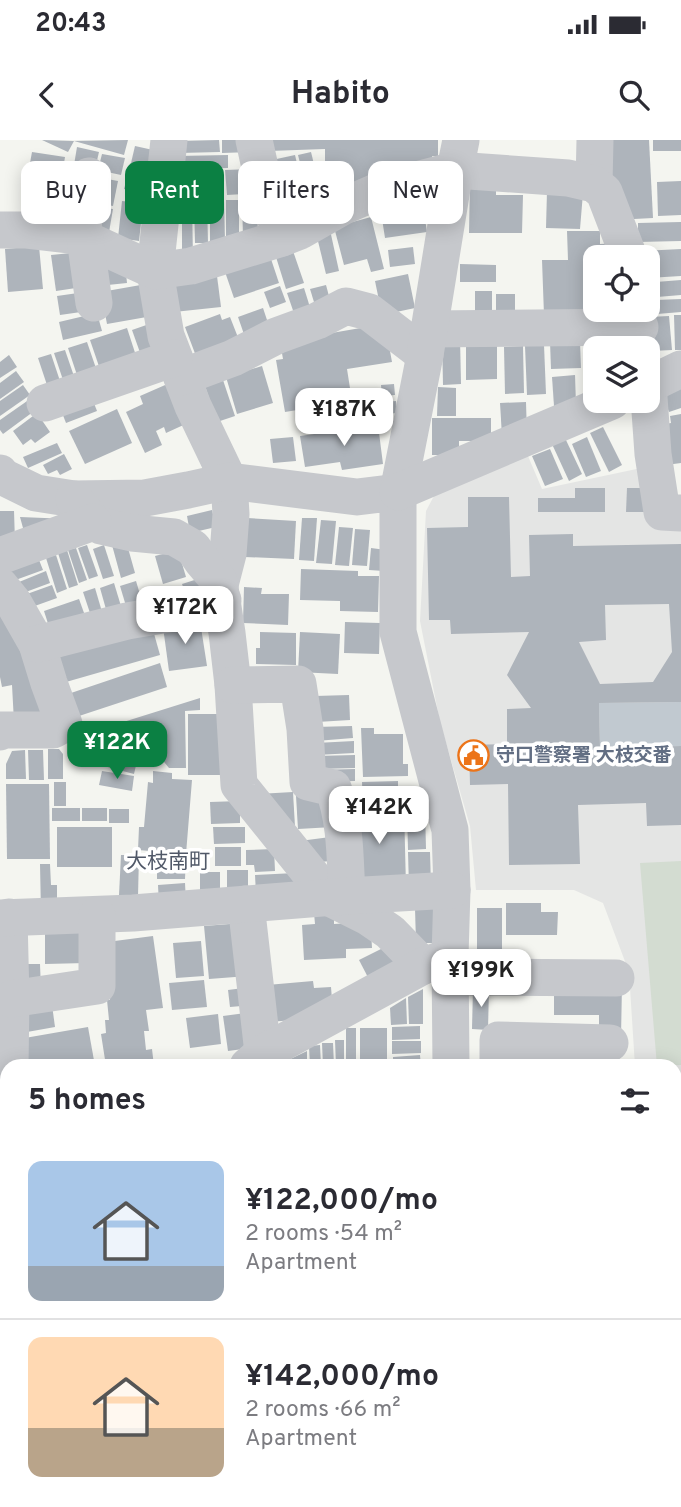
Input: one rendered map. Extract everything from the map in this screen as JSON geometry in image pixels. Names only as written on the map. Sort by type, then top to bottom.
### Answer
[{"type":"street","points":[[169,140],[155,271],[166,336],[193,406],[229,481],[231,514],[222,592]]},
{"type":"street","points":[[254,140],[262,181],[282,238]]},
{"type":"street","points":[[594,184],[595,140]]},
{"type":"street","points":[[450,1059],[441,966],[452,890],[450,830],[398,632],[398,492],[427,342],[458,155]]},
{"type":"street","points":[[0,230],[27,230],[83,238],[155,271],[191,266],[300,231],[344,206],[458,155],[594,184],[604,192],[624,245]]},
{"type":"street","points":[[84,224],[83,238],[94,303]]},
{"type":"street","points":[[45,404],[178,367],[233,358],[346,306],[369,312],[427,342],[640,328]]},
{"type":"street","points":[[660,379],[681,369]]},
{"type":"street","points":[[0,556],[83,510],[229,481],[357,497],[398,492],[584,413]]},
{"type":"street","points":[[650,413],[662,513],[681,513]]},
{"type":"street","points":[[0,473],[36,493],[83,510],[101,526],[132,533],[174,537],[193,548],[219,581],[222,592],[233,685],[239,785],[338,897],[441,966],[616,978]]},
{"type":"street","points":[[0,586],[13,602],[37,644],[64,724],[53,730],[0,729]]},
{"type":"street","points":[[37,644],[127,621],[186,611],[222,592]]},
{"type":"street","points":[[233,685],[298,684],[305,729],[308,782],[332,788],[338,802],[344,850],[338,897]]},
{"type":"street","points":[[10,1059],[11,999],[5,918],[97,915],[452,890]]},
{"type":"street","points":[[246,904],[255,1059],[441,966]]},
{"type":"street","points":[[11,999],[97,986],[97,915]]},
{"type":"street","points":[[498,1059],[498,1040],[610,1043]]},
{"type":"shaded area","points":[[525,449],[542,489],[646,467],[681,519],[681,1059],[635,1059],[629,972],[603,903],[574,890],[476,890],[470,826],[440,722],[420,621],[426,511],[435,494]]},
{"type":"shaded area","points":[[681,702],[681,746],[600,748],[599,703]]},
{"type":"shaded area","points":[[681,861],[681,1059],[656,1059],[640,863]]},
{"type":"building","points":[[42,140],[128,140],[124,155],[74,141],[68,152]]},
{"type":"building","points":[[219,140],[220,152],[179,153],[179,141]]},
{"type":"building","points":[[222,140],[251,140],[252,152],[222,153]]},
{"type":"building","points":[[268,140],[438,140],[438,156],[432,156],[432,161],[368,161],[368,181],[354,185],[354,161],[325,161],[325,149],[269,151]]},
{"type":"building","points":[[610,140],[649,140],[653,218],[634,219],[613,192]]},
{"type":"building","points":[[653,140],[681,140],[681,151],[653,151]]},
{"type":"building","points":[[135,146],[162,152],[160,161],[131,161]]},
{"type":"building","points":[[77,147],[99,152],[97,161],[75,161]]},
{"type":"building","points":[[32,152],[65,157],[64,161],[30,161]]},
{"type":"building","points":[[311,152],[313,161],[299,161],[298,155]]},
{"type":"building","points":[[102,154],[125,158],[121,175],[111,173],[111,161],[100,161]]},
{"type":"building","points":[[228,155],[228,168],[224,168],[224,161],[179,161],[179,156]]},
{"type":"building","points":[[295,155],[296,161],[272,161]]},
{"type":"building","points":[[225,170],[238,170],[238,194],[227,195]]},
{"type":"building","points":[[111,180],[118,181],[111,206]]},
{"type":"building","points":[[470,180],[496,181],[496,195],[523,195],[522,233],[469,233]]},
{"type":"building","points":[[681,181],[681,215],[658,216],[657,182]]},
{"type":"building","points":[[547,191],[583,193],[580,229],[546,228]]},
{"type":"building","points":[[224,200],[225,241],[210,241],[210,224],[224,224]]},
{"type":"building","points":[[226,200],[238,200],[239,240],[226,240]]},
{"type":"building","points":[[122,201],[125,201],[125,224],[141,224],[139,241],[118,238]]},
{"type":"building","points":[[368,218],[368,224],[373,224],[384,269],[371,272],[367,259],[344,265],[334,227],[354,224],[354,222]]},
{"type":"building","points":[[681,222],[681,241],[638,242],[638,223]]},
{"type":"building","points":[[94,224],[110,224],[108,238],[92,236]]},
{"type":"building","points":[[182,224],[192,224],[193,260],[182,260]]},
{"type":"building","points":[[195,224],[208,224],[208,243],[195,243]]},
{"type":"building","points":[[243,224],[258,224],[258,237],[243,238]]},
{"type":"building","points":[[383,224],[426,224],[427,232],[385,238]]},
{"type":"building","points":[[330,230],[339,271],[326,274],[316,233]]},
{"type":"building","points":[[567,231],[600,231],[600,244],[621,243],[583,245],[583,311],[544,315],[542,260],[568,260]]},
{"type":"building","points":[[39,246],[43,289],[8,292],[5,249]]},
{"type":"building","points":[[413,247],[415,264],[390,267],[388,250]]},
{"type":"building","points":[[681,249],[681,276],[660,277],[660,250]]},
{"type":"building","points":[[293,251],[304,283],[286,289],[276,257]]},
{"type":"building","points":[[71,253],[76,288],[56,291],[51,255]]},
{"type":"building","points":[[269,253],[279,283],[234,298],[224,269]]},
{"type":"building","points":[[95,260],[125,264],[127,283],[98,286]]},
{"type":"building","points":[[460,264],[496,265],[496,282],[460,282]]},
{"type":"building","points":[[408,274],[415,308],[382,315],[375,281]]},
{"type":"building","points":[[217,276],[221,307],[174,312],[171,280]]},
{"type":"building","points":[[681,280],[681,295],[660,297],[660,282]]},
{"type":"building","points":[[152,283],[158,315],[107,324],[101,292]]},
{"type":"building","points":[[326,285],[333,311],[318,315],[310,289]]},
{"type":"building","points":[[280,286],[286,302],[270,308],[264,292]]},
{"type":"building","points":[[304,288],[313,317],[297,322],[287,293]]},
{"type":"building","points":[[475,291],[492,291],[492,322],[475,321]]},
{"type":"building","points":[[85,292],[88,311],[60,315],[57,296]]},
{"type":"building","points":[[496,294],[515,294],[515,325],[496,324]]},
{"type":"building","points":[[681,299],[681,312],[660,314],[660,300]]},
{"type":"building","points":[[263,308],[271,332],[246,340],[238,317]]},
{"type":"building","points":[[97,313],[102,331],[63,340],[59,322]]},
{"type":"building","points":[[220,314],[222,320],[230,317],[239,340],[199,364],[185,327]]},
{"type":"building","points":[[674,315],[681,315],[681,350],[675,350]]},
{"type":"building","points":[[660,316],[669,316],[672,350],[660,351],[660,336],[651,336],[649,322],[660,322]]},
{"type":"building","points":[[155,322],[166,353],[143,361],[132,330]]},
{"type":"building","points":[[372,326],[387,335],[392,362],[347,369],[352,401],[285,412],[276,360],[283,359],[280,342]]},
{"type":"building","points":[[127,328],[139,365],[103,378],[90,340]]},
{"type":"building","points":[[442,338],[460,338],[461,384],[443,385]]},
{"type":"building","points":[[466,341],[497,341],[497,379],[466,380]]},
{"type":"building","points":[[580,341],[581,368],[551,369],[550,342]]},
{"type":"building","points":[[87,342],[99,377],[80,384],[68,348]]},
{"type":"building","points":[[544,345],[546,394],[527,395],[525,346]]},
{"type":"building","points":[[523,346],[524,393],[505,394],[504,347]]},
{"type":"building","points":[[65,350],[77,385],[66,389],[54,353]]},
{"type":"building","points":[[51,354],[63,390],[50,394],[38,358]]},
{"type":"building","points":[[9,355],[17,367],[0,378],[0,362]]},
{"type":"building","points":[[262,366],[273,403],[237,414],[226,377]]},
{"type":"building","points":[[16,371],[24,382],[0,399],[0,383]]},
{"type":"building","points":[[575,375],[576,405],[554,406],[552,377]]},
{"type":"building","points":[[223,380],[235,416],[217,422],[205,386]]},
{"type":"building","points":[[681,381],[681,408],[669,412],[660,388]]},
{"type":"building","points":[[172,382],[190,422],[166,433],[164,427],[156,431],[162,445],[145,453],[126,412],[143,404],[140,396]]},
{"type":"building","points":[[394,384],[395,395],[382,396],[381,385]]},
{"type":"building","points":[[23,385],[30,395],[0,416],[0,401]]},
{"type":"building","points":[[438,387],[456,388],[456,416],[437,416]]},
{"type":"building","points":[[90,393],[97,411],[66,423],[59,405]]},
{"type":"building","points":[[378,396],[383,419],[344,426],[340,407],[355,404],[355,400]]},
{"type":"building","points":[[30,399],[37,409],[3,434],[0,420]]},
{"type":"building","points":[[396,401],[397,413],[385,414],[384,402]]},
{"type":"building","points":[[526,402],[527,435],[502,436],[500,403]]},
{"type":"building","points":[[117,409],[132,443],[85,464],[69,431]]},
{"type":"building","points":[[37,413],[50,432],[35,443],[31,439],[23,445],[13,431]]},
{"type":"building","points":[[681,414],[681,463],[666,465],[659,425],[671,423],[670,416]]},
{"type":"building","points":[[432,418],[491,418],[491,441],[459,441],[459,455],[432,455]]},
{"type":"building","points":[[378,425],[383,464],[342,470],[340,462],[305,467],[300,436]]},
{"type":"building","points":[[603,427],[622,465],[609,472],[590,433]]},
{"type":"building","points":[[293,437],[296,461],[273,463],[270,439]]},
{"type":"building","points":[[587,437],[601,471],[586,477],[572,444]]},
{"type":"building","points":[[565,438],[582,474],[569,481],[552,444]]},
{"type":"building","points":[[57,443],[62,453],[28,468],[23,457]]},
{"type":"building","points":[[550,449],[563,479],[545,486],[532,456]]},
{"type":"building","points":[[64,454],[72,469],[60,475],[57,470],[48,474],[43,465]]},
{"type":"building","points":[[575,488],[605,488],[605,512],[538,512],[538,498],[575,498]]},
{"type":"building","points":[[627,488],[653,488],[653,512],[626,512]]},
{"type":"building","points":[[468,497],[509,497],[511,577],[530,576],[529,535],[573,534],[573,546],[681,544],[681,702],[599,703],[600,748],[681,746],[681,825],[647,826],[646,803],[578,805],[580,864],[509,865],[508,784],[470,785],[469,745],[507,744],[507,709],[531,708],[507,675],[529,632],[451,634],[450,620],[429,620],[427,528],[468,527]],"holes":[[[669,604],[672,652],[653,682],[600,684],[579,642],[606,640],[605,605]]]},
{"type":"building","points":[[212,510],[216,527],[190,533],[187,516]]},
{"type":"building","points":[[0,511],[14,511],[15,543],[0,544]]},
{"type":"building","points":[[20,517],[69,519],[26,539]]},
{"type":"building","points":[[247,518],[296,521],[294,559],[245,557]]},
{"type":"building","points":[[302,518],[317,518],[314,561],[299,560]]},
{"type":"building","points":[[321,520],[336,521],[332,564],[316,563]]},
{"type":"building","points":[[339,527],[353,528],[349,566],[335,565]]},
{"type":"building","points":[[355,529],[370,530],[367,566],[352,565]]},
{"type":"building","points":[[126,541],[135,573],[121,578],[112,545]]},
{"type":"building","points":[[87,545],[98,576],[89,579],[78,548]]},
{"type":"building","points":[[104,545],[114,576],[103,579],[93,549]]},
{"type":"building","points":[[76,548],[87,580],[79,583],[68,550]]},
{"type":"building","points":[[371,548],[386,550],[384,571],[369,570]]},
{"type":"building","points":[[35,550],[43,570],[10,582],[3,561]]},
{"type":"building","points":[[67,550],[78,585],[69,588],[58,553]]},
{"type":"building","points":[[178,550],[186,577],[163,584],[155,556]]},
{"type":"building","points":[[56,555],[67,589],[57,593],[46,558]]},
{"type":"building","points":[[301,569],[358,571],[358,576],[379,576],[378,612],[340,611],[340,601],[300,600]]},
{"type":"building","points":[[46,571],[50,583],[23,593],[19,582]]},
{"type":"building","points":[[207,576],[215,598],[190,606],[182,584]]},
{"type":"building","points":[[136,581],[145,611],[129,616],[120,586]]},
{"type":"building","points":[[114,583],[124,616],[109,620],[100,588]]},
{"type":"building","points":[[52,585],[57,598],[32,607],[27,594]]},
{"type":"building","points":[[179,586],[184,608],[152,614],[148,592]]},
{"type":"building","points":[[244,587],[262,588],[261,594],[289,594],[288,625],[243,623]]},
{"type":"building","points":[[95,588],[105,622],[94,625],[83,592]]},
{"type":"building","points":[[79,599],[88,624],[52,636],[44,611]]},
{"type":"building","points":[[0,612],[9,612],[53,722],[14,722],[12,685],[2,687],[0,677]]},
{"type":"building","points":[[200,621],[207,666],[169,671],[163,627]]},
{"type":"building","points":[[345,622],[380,623],[379,654],[344,653]]},
{"type":"building","points":[[153,630],[160,655],[66,682],[59,657]]},
{"type":"building","points":[[260,632],[296,633],[296,665],[256,664]]},
{"type":"building","points":[[300,632],[340,634],[338,674],[298,672]]},
{"type":"building","points":[[160,663],[167,687],[79,716],[71,693]]},
{"type":"building","points":[[349,695],[350,720],[317,722],[315,696]]},
{"type":"building","points":[[200,698],[200,710],[185,711],[186,768],[169,768],[160,757],[143,759],[118,746],[117,724]]},
{"type":"building","points":[[188,714],[222,714],[222,775],[188,775]]},
{"type":"building","points":[[352,726],[353,738],[316,741],[315,727]]},
{"type":"building","points":[[361,728],[374,728],[374,734],[403,734],[403,764],[408,764],[408,776],[363,777]]},
{"type":"building","points":[[90,738],[111,743],[109,749],[138,757],[134,774],[85,761]]},
{"type":"building","points":[[354,741],[354,753],[316,755],[316,743]]},
{"type":"building","points":[[48,749],[59,749],[63,754],[63,779],[48,779]]},
{"type":"building","points":[[25,750],[26,779],[6,779],[6,764],[12,751]]},
{"type":"building","points":[[28,750],[43,750],[44,780],[29,780]]},
{"type":"building","points":[[355,755],[355,768],[317,769],[316,756]]},
{"type":"building","points":[[355,769],[355,781],[317,782],[317,770]]},
{"type":"building","points":[[102,771],[134,776],[132,791],[99,785]]},
{"type":"building","points":[[153,771],[172,773],[172,779],[192,780],[186,854],[138,850],[139,827],[144,827],[148,782],[153,783]]},
{"type":"building","points":[[398,781],[398,804],[363,805],[362,782]]},
{"type":"building","points":[[54,782],[66,782],[66,806],[54,806]]},
{"type":"building","points":[[6,784],[49,784],[50,859],[7,859]]},
{"type":"building","points":[[293,792],[295,827],[258,794]]},
{"type":"building","points":[[330,793],[333,827],[298,829],[296,796]]},
{"type":"building","points":[[240,801],[240,823],[211,824],[210,802]]},
{"type":"building","points":[[52,808],[80,808],[80,821],[52,821]]},
{"type":"building","points":[[82,808],[107,808],[107,821],[82,821]]},
{"type":"building","points":[[404,808],[406,887],[354,881],[352,810]]},
{"type":"building","points":[[109,809],[129,809],[129,823],[109,823]]},
{"type":"building","points":[[407,809],[425,809],[426,849],[408,850]]},
{"type":"building","points":[[57,827],[112,827],[112,867],[57,867]]},
{"type":"building","points":[[213,827],[245,827],[245,843],[214,844]]},
{"type":"building","points":[[338,836],[340,860],[311,863],[292,842]]},
{"type":"building","points":[[215,847],[241,847],[241,866],[215,866]]},
{"type":"building","points":[[274,849],[275,871],[255,872],[254,865],[246,865],[246,850]]},
{"type":"building","points":[[408,852],[430,852],[431,886],[409,887]]},
{"type":"building","points":[[121,855],[139,855],[138,896],[119,895]]},
{"type":"building","points":[[157,855],[186,855],[185,879],[157,879]]},
{"type":"building","points":[[40,864],[50,864],[51,885],[57,885],[57,911],[41,912]]},
{"type":"building","points":[[227,870],[248,870],[248,896],[227,895]]},
{"type":"building","points":[[200,872],[220,872],[220,900],[200,900]]},
{"type":"building","points":[[295,873],[296,892],[256,894],[255,875]]},
{"type":"building","points":[[185,883],[186,903],[159,905],[158,885]]},
{"type":"building","points":[[506,903],[541,903],[541,912],[558,912],[557,935],[506,935]]},
{"type":"building","points":[[415,908],[434,908],[435,943],[416,943]]},
{"type":"building","points":[[477,908],[502,908],[502,973],[477,973]]},
{"type":"building","points":[[334,912],[334,924],[350,923],[371,931],[372,948],[346,949],[346,958],[304,960],[302,925],[315,924],[314,913]]},
{"type":"building","points":[[243,923],[248,976],[209,979],[204,926]]},
{"type":"building","points":[[45,929],[91,929],[86,963],[45,964]]},
{"type":"building","points":[[153,936],[163,1008],[146,1010],[149,1031],[144,1031],[146,1050],[152,1049],[153,1059],[105,1059],[101,1034],[106,1033],[105,1020],[109,1020],[107,1000],[110,1000],[105,958],[107,942]]},
{"type":"building","points":[[201,941],[204,976],[176,978],[173,943]]},
{"type":"building","points":[[391,944],[405,970],[373,987],[359,960]]},
{"type":"building","points":[[14,964],[40,964],[41,990]]},
{"type":"building","points":[[204,980],[207,1007],[172,1010],[169,983]]},
{"type":"building","points":[[313,981],[314,988],[331,987],[333,1012],[318,1018],[269,1022],[267,985]]},
{"type":"building","points":[[554,985],[622,985],[621,1037],[599,1036],[599,1015],[554,1015]]},
{"type":"building","points":[[251,987],[253,1005],[230,1007],[228,990]]},
{"type":"building","points":[[473,988],[489,988],[488,1030],[472,1029]]},
{"type":"building","points":[[423,989],[423,1024],[409,1024],[408,997]]},
{"type":"building","points":[[406,998],[407,1024],[391,1025],[390,1008]]},
{"type":"building","points":[[52,1005],[55,1027],[27,1032],[23,1009]]},
{"type":"building","points":[[253,1012],[258,1047],[228,1051],[223,1016]]},
{"type":"building","points":[[218,1014],[221,1044],[190,1048],[186,1018]]},
{"type":"building","points":[[420,1026],[420,1039],[392,1040],[392,1027]]},
{"type":"building","points":[[88,1027],[94,1059],[23,1059],[19,1039]]},
{"type":"building","points":[[346,1028],[356,1028],[356,1059],[346,1059]]},
{"type":"building","points":[[360,1028],[387,1028],[387,1059],[360,1059]]},
{"type":"building","points":[[335,1040],[344,1040],[344,1059],[336,1059]]},
{"type":"building","points":[[392,1041],[421,1041],[421,1053],[392,1054]]},
{"type":"building","points":[[322,1043],[333,1043],[334,1059],[323,1059]]},
{"type":"building","points":[[320,1045],[321,1059],[310,1059],[309,1046]]},
{"type":"building","points":[[307,1051],[307,1059],[290,1059]]},
{"type":"building","points":[[420,1055],[420,1059],[393,1059]]},
{"type":"place","name":"守口警察署 大枝交番","points":[[473,756]]},
{"type":"district","name":"大枝南町","points":[[168,862]]}]
